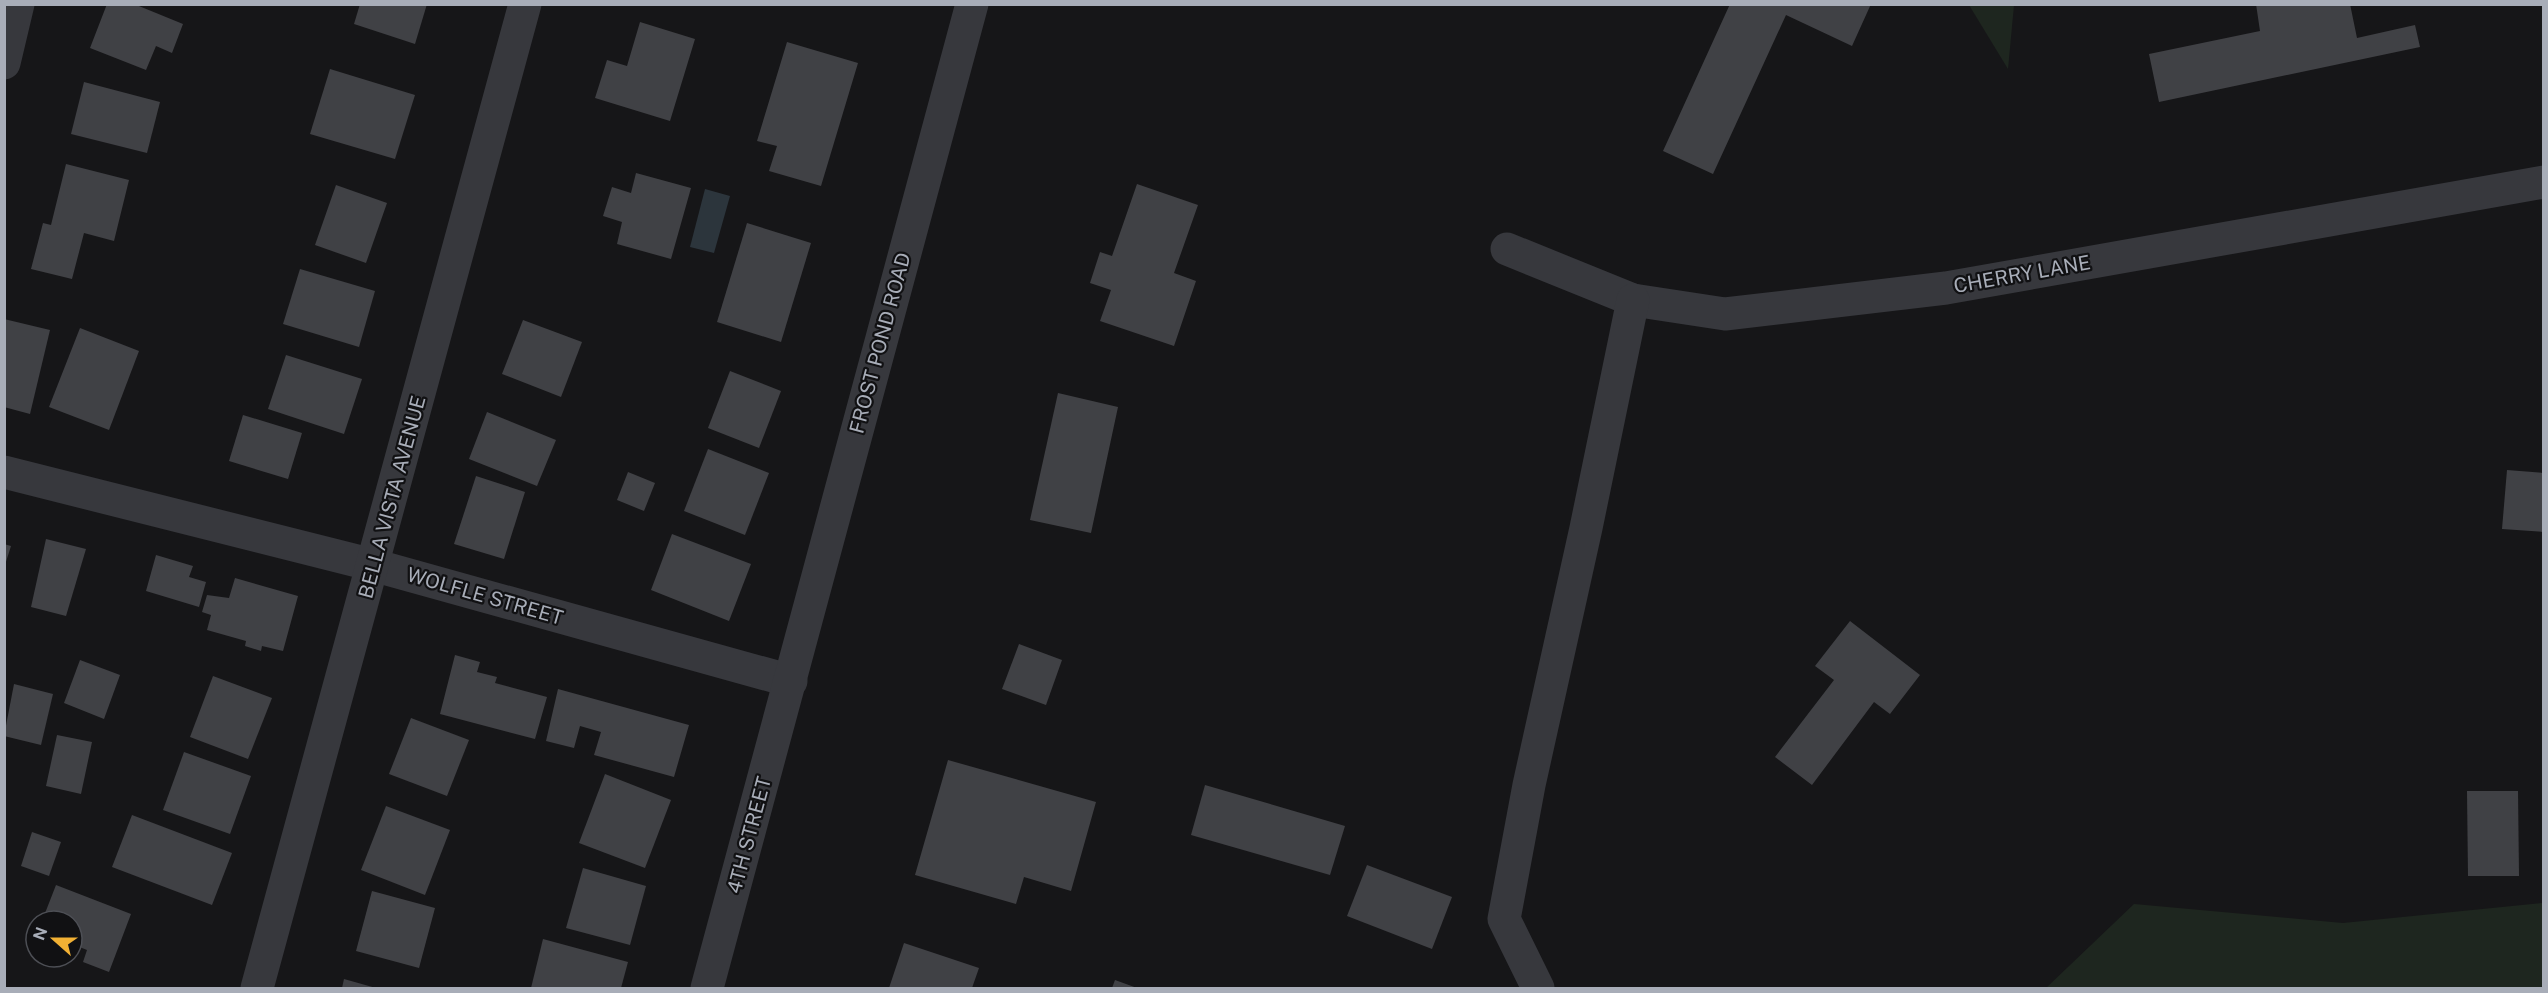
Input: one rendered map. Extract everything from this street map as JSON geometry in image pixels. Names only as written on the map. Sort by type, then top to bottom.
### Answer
[{"type":"street","points":[[4,63],[18,4]]},
{"type":"street","name":"BELLA VISTA AVENUE","points":[[257,988],[525,4]]},
{"type":"street","name":"FROST POND ROAD","points":[[791,681],[972,4]]},
{"type":"street","name":"CHERRY LANE","points":[[1507,249],[1633,300],[1725,314],[1946,288],[2544,182]]},
{"type":"street","points":[[1538,988],[1504,918],[1529,785],[1586,528],[1633,300]]},
{"type":"street","name":"WOLFLE STREET","points":[[4,472],[373,565],[791,681]]},
{"type":"street","name":"4TH STREET","points":[[707,988],[791,681]]},
{"type":"shaded area","points":[[1969,5],[2014,5],[2008,69]]},
{"type":"shaded area","points":[[705,189],[730,196],[714,253],[690,247]]},
{"type":"shaded area","points":[[2543,903],[2543,988],[2046,988],[2134,904],[2343,923]]},
{"type":"building","points":[[107,4],[134,4],[183,24],[172,53],[156,46],[146,70],[90,48]]},
{"type":"building","points":[[360,4],[427,4],[415,44],[354,24]]},
{"type":"building","points":[[1730,4],[1871,4],[1852,46],[1786,15],[1713,174],[1663,151]]},
{"type":"building","points":[[2256,4],[2350,4],[2357,38],[2415,25],[2420,47],[2159,102],[2149,54],[2260,31]]},
{"type":"building","points":[[640,22],[695,39],[670,121],[595,98],[607,60],[627,66]]},
{"type":"building","points":[[787,42],[858,63],[821,186],[769,171],[777,146],[757,141]]},
{"type":"building","points":[[330,69],[415,95],[395,159],[310,134]]},
{"type":"building","points":[[84,82],[160,102],[147,153],[71,134]]},
{"type":"building","points":[[66,164],[129,180],[114,241],[84,233],[72,279],[31,269],[43,223],[51,225]]},
{"type":"building","points":[[636,173],[691,188],[671,259],[617,244],[622,222],[603,216],[612,187],[631,193]]},
{"type":"building","points":[[1137,184],[1198,205],[1174,273],[1196,281],[1174,346],[1100,321],[1111,290],[1090,283],[1100,252],[1112,256]]},
{"type":"building","points":[[336,185],[387,203],[366,263],[315,245]]},
{"type":"building","points":[[747,223],[811,243],[781,342],[717,322]]},
{"type":"building","points":[[300,269],[375,291],[359,347],[283,324]]},
{"type":"building","points":[[4,319],[50,330],[30,414],[4,407]]},
{"type":"building","points":[[523,320],[582,342],[561,397],[502,374]]},
{"type":"building","points":[[80,328],[139,351],[109,430],[49,407]]},
{"type":"building","points":[[286,355],[362,379],[344,434],[268,409]]},
{"type":"building","points":[[730,371],[781,391],[759,448],[708,428]]},
{"type":"building","points":[[1058,393],[1118,407],[1091,533],[1030,520]]},
{"type":"building","points":[[487,412],[556,440],[537,486],[469,459]]},
{"type":"building","points":[[243,415],[302,433],[288,479],[229,461]]},
{"type":"building","points":[[708,449],[769,473],[745,535],[684,511]]},
{"type":"building","points":[[2507,470],[2544,473],[2544,532],[2502,529]]},
{"type":"building","points":[[628,472],[655,483],[644,511],[617,500]]},
{"type":"building","points":[[476,476],[525,492],[504,559],[454,544]]},
{"type":"building","points":[[672,534],[751,564],[729,621],[651,590]]},
{"type":"building","points":[[46,539],[86,549],[66,616],[31,607]]},
{"type":"building","points":[[4,544],[11,546],[5,565],[4,565]]},
{"type":"building","points":[[156,555],[193,566],[189,577],[206,582],[199,607],[146,591]]},
{"type":"building","points":[[235,578],[298,596],[283,651],[262,646],[261,651],[245,646],[246,641],[207,630],[211,615],[202,612],[207,595],[229,598]]},
{"type":"building","points":[[1850,621],[1920,675],[1890,714],[1874,702],[1812,785],[1775,757],[1834,680],[1815,666]]},
{"type":"building","points":[[1019,644],[1062,660],[1046,705],[1002,689]]},
{"type":"building","points":[[455,655],[480,662],[477,672],[497,677],[495,683],[547,697],[535,739],[440,714]]},
{"type":"building","points":[[80,660],[120,675],[104,719],[64,703]]},
{"type":"building","points":[[213,676],[272,698],[248,759],[190,737]]},
{"type":"building","points":[[14,684],[53,694],[41,745],[4,736]]},
{"type":"building","points":[[558,689],[689,725],[674,777],[594,755],[601,732],[580,726],[574,748],[546,741]]},
{"type":"building","points":[[411,718],[469,740],[447,796],[389,774]]},
{"type":"building","points":[[57,735],[92,742],[81,794],[46,786]]},
{"type":"building","points":[[184,752],[251,776],[230,834],[163,810]]},
{"type":"building","points":[[948,760],[1096,802],[1071,891],[1024,877],[1016,904],[915,875]]},
{"type":"building","points":[[605,774],[671,800],[645,868],[579,843]]},
{"type":"building","points":[[1205,785],[1345,826],[1330,875],[1191,835]]},
{"type":"building","points":[[2467,791],[2518,791],[2519,876],[2468,876]]},
{"type":"building","points":[[386,806],[450,830],[425,895],[361,870]]},
{"type":"building","points":[[132,815],[232,853],[212,905],[112,867]]},
{"type":"building","points":[[32,832],[61,842],[49,876],[21,866]]},
{"type":"building","points":[[1367,865],[1452,897],[1432,949],[1347,916]]},
{"type":"building","points":[[583,868],[646,886],[630,945],[566,928]]},
{"type":"building","points":[[56,885],[131,914],[109,972],[84,962],[87,950],[84,949],[84,909],[47,909]]},
{"type":"building","points":[[372,891],[435,908],[419,968],[356,951]]},
{"type":"building","points":[[543,939],[628,962],[621,988],[531,988]]},
{"type":"building","points":[[904,943],[979,968],[972,988],[889,988]]},
{"type":"building","points":[[344,979],[376,988],[342,988]]},
{"type":"building","points":[[1115,980],[1137,988],[1112,988]]}]
